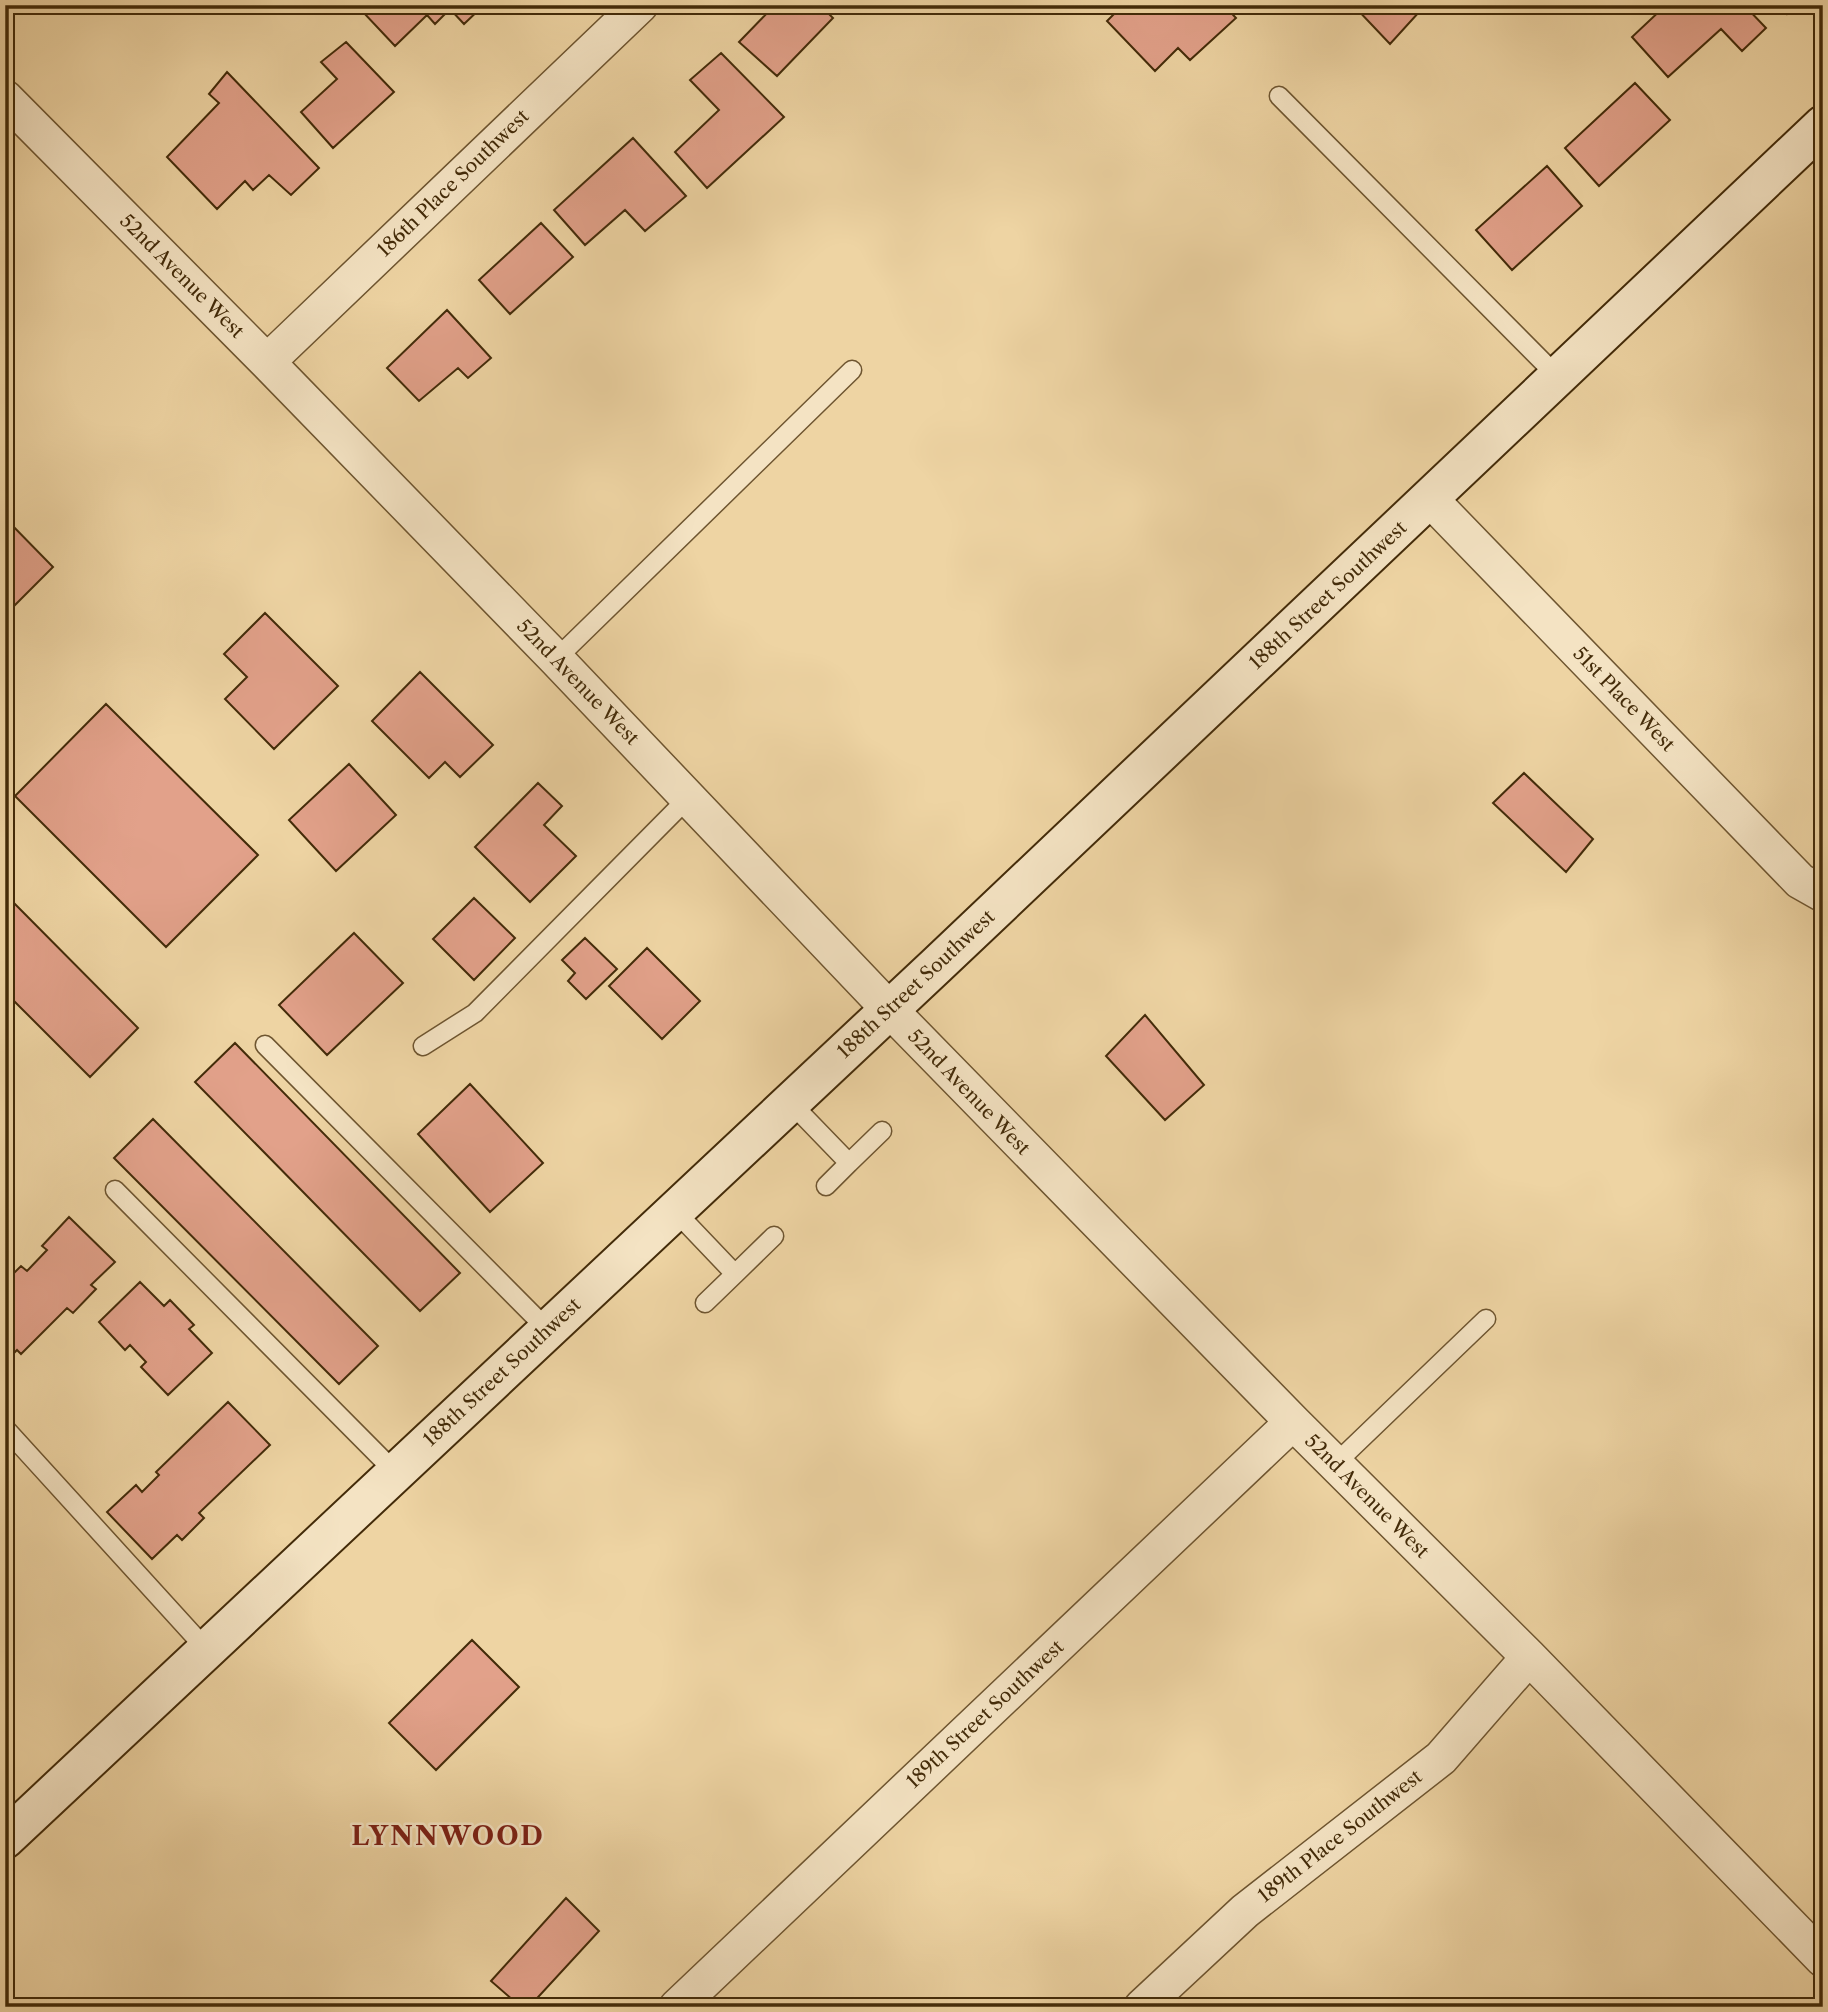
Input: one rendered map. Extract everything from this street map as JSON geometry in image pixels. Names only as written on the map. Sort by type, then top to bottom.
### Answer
[{"type":"street","name":"186th Place Southwest","points":[[267,362],[640,5]]},
{"type":"street","name":"52nd Avenue West","points":[[5,98],[556,659],[889,1009],[1823,1959]]},
{"type":"street","name":"188th Street Southwest","points":[[5,1839],[1430,499],[1823,125]]},
{"type":"street","name":"51st Place West","points":[[1430,499],[1800,881],[1823,894]]},
{"type":"street","name":"189th Street Southwest","points":[[677,2007],[1293,1422]]},
{"type":"street","name":"189th Place Southwest","points":[[1142,2007],[1245,1911],[1440,1758],[1529,1657]]},
{"type":"lane","points":[[1279,96],[1558,377]]},
{"type":"lane","points":[[556,659],[852,370]]},
{"type":"lane","points":[[423,1046],[474,1013],[688,798]]},
{"type":"lane","points":[[265,1045],[547,1329]]},
{"type":"lane","points":[[790,1102],[849,1163]]},
{"type":"lane","points":[[826,1186],[882,1131]]},
{"type":"lane","points":[[115,1190],[396,1473]]},
{"type":"lane","points":[[674,1210],[735,1274]]},
{"type":"lane","points":[[705,1303],[774,1236]]},
{"type":"lane","points":[[1335,1464],[1486,1319]]},
{"type":"lane","points":[[5,1428],[207,1650]]},
{"type":"building","points":[[367,5],[484,5],[464,24],[450,9],[435,24],[427,15],[395,46],[362,11]]},
{"type":"building","points":[[775,5],[820,5],[833,18],[777,76],[739,42]]},
{"type":"building","points":[[1123,5],[1224,5],[1236,18],[1190,60],[1178,48],[1155,71],[1107,21]]},
{"type":"building","points":[[1353,5],[1414,5],[1420,11],[1390,44]]},
{"type":"building","points":[[1666,5],[1744,5],[1766,28],[1742,51],[1721,29],[1668,77],[1632,37]]},
{"type":"building","points":[[1780,5],[1796,5],[1787,14]]},
{"type":"building","points":[[346,42],[394,92],[333,148],[301,112],[337,79],[321,62]]},
{"type":"building","points":[[721,53],[784,117],[707,188],[675,152],[719,110],[690,80]]},
{"type":"building","points":[[227,72],[319,168],[291,195],[269,175],[253,190],[245,181],[217,209],[167,157],[219,103],[209,94]]},
{"type":"building","points":[[1635,83],[1670,120],[1599,186],[1565,148]]},
{"type":"building","points":[[633,138],[686,196],[645,231],[625,210],[585,245],[554,210]]},
{"type":"building","points":[[1547,166],[1582,206],[1512,270],[1476,230]]},
{"type":"building","points":[[541,223],[573,257],[510,314],[479,280]]},
{"type":"building","points":[[447,310],[491,358],[468,378],[458,368],[419,401],[387,368]]},
{"type":"building","points":[[5,518],[53,567],[5,615]]},
{"type":"building","points":[[265,613],[338,686],[274,749],[225,699],[247,677],[224,654]]},
{"type":"building","points":[[420,672],[493,745],[460,777],[445,762],[429,778],[372,721]]},
{"type":"building","points":[[106,704],[258,855],[166,947],[15,796]]},
{"type":"building","points":[[349,764],[396,815],[336,871],[289,820]]},
{"type":"building","points":[[1524,773],[1593,839],[1566,872],[1493,803]]},
{"type":"building","points":[[538,783],[562,806],[544,825],[576,856],[530,902],[475,847]]},
{"type":"building","points":[[5,894],[138,1028],[90,1077],[5,992]]},
{"type":"building","points":[[474,898],[515,938],[474,980],[433,939]]},
{"type":"building","points":[[354,933],[403,983],[327,1055],[279,1005]]},
{"type":"building","points":[[585,938],[617,969],[586,999],[568,981],[575,973],[562,960]]},
{"type":"building","points":[[647,948],[700,1001],[662,1039],[609,986]]},
{"type":"building","points":[[1145,1015],[1204,1085],[1165,1120],[1106,1056]]},
{"type":"building","points":[[235,1043],[460,1273],[420,1311],[195,1082]]},
{"type":"building","points":[[470,1084],[543,1163],[490,1212],[418,1134]]},
{"type":"building","points":[[153,1119],[378,1346],[339,1384],[114,1158]]},
{"type":"building","points":[[69,1217],[115,1262],[91,1285],[96,1289],[73,1313],[67,1308],[21,1354],[17,1350],[5,1362],[5,1282],[21,1266],[27,1271],[47,1250],[42,1246]]},
{"type":"building","points":[[140,1282],[164,1306],[170,1300],[194,1325],[189,1329],[212,1353],[168,1395],[141,1367],[146,1362],[130,1345],[125,1350],[99,1322]]},
{"type":"building","points":[[228,1402],[270,1445],[199,1513],[204,1518],[182,1540],[177,1535],[152,1559],[107,1512],[136,1485],[142,1492],[159,1475],[156,1472]]},
{"type":"building","points":[[472,1640],[519,1687],[436,1770],[389,1723]]},
{"type":"building","points":[[566,1898],[599,1931],[529,2007],[521,2007],[491,1981]]},
{"type":"district","name":"LYNNWOOD","points":[[448,1836]]}]
